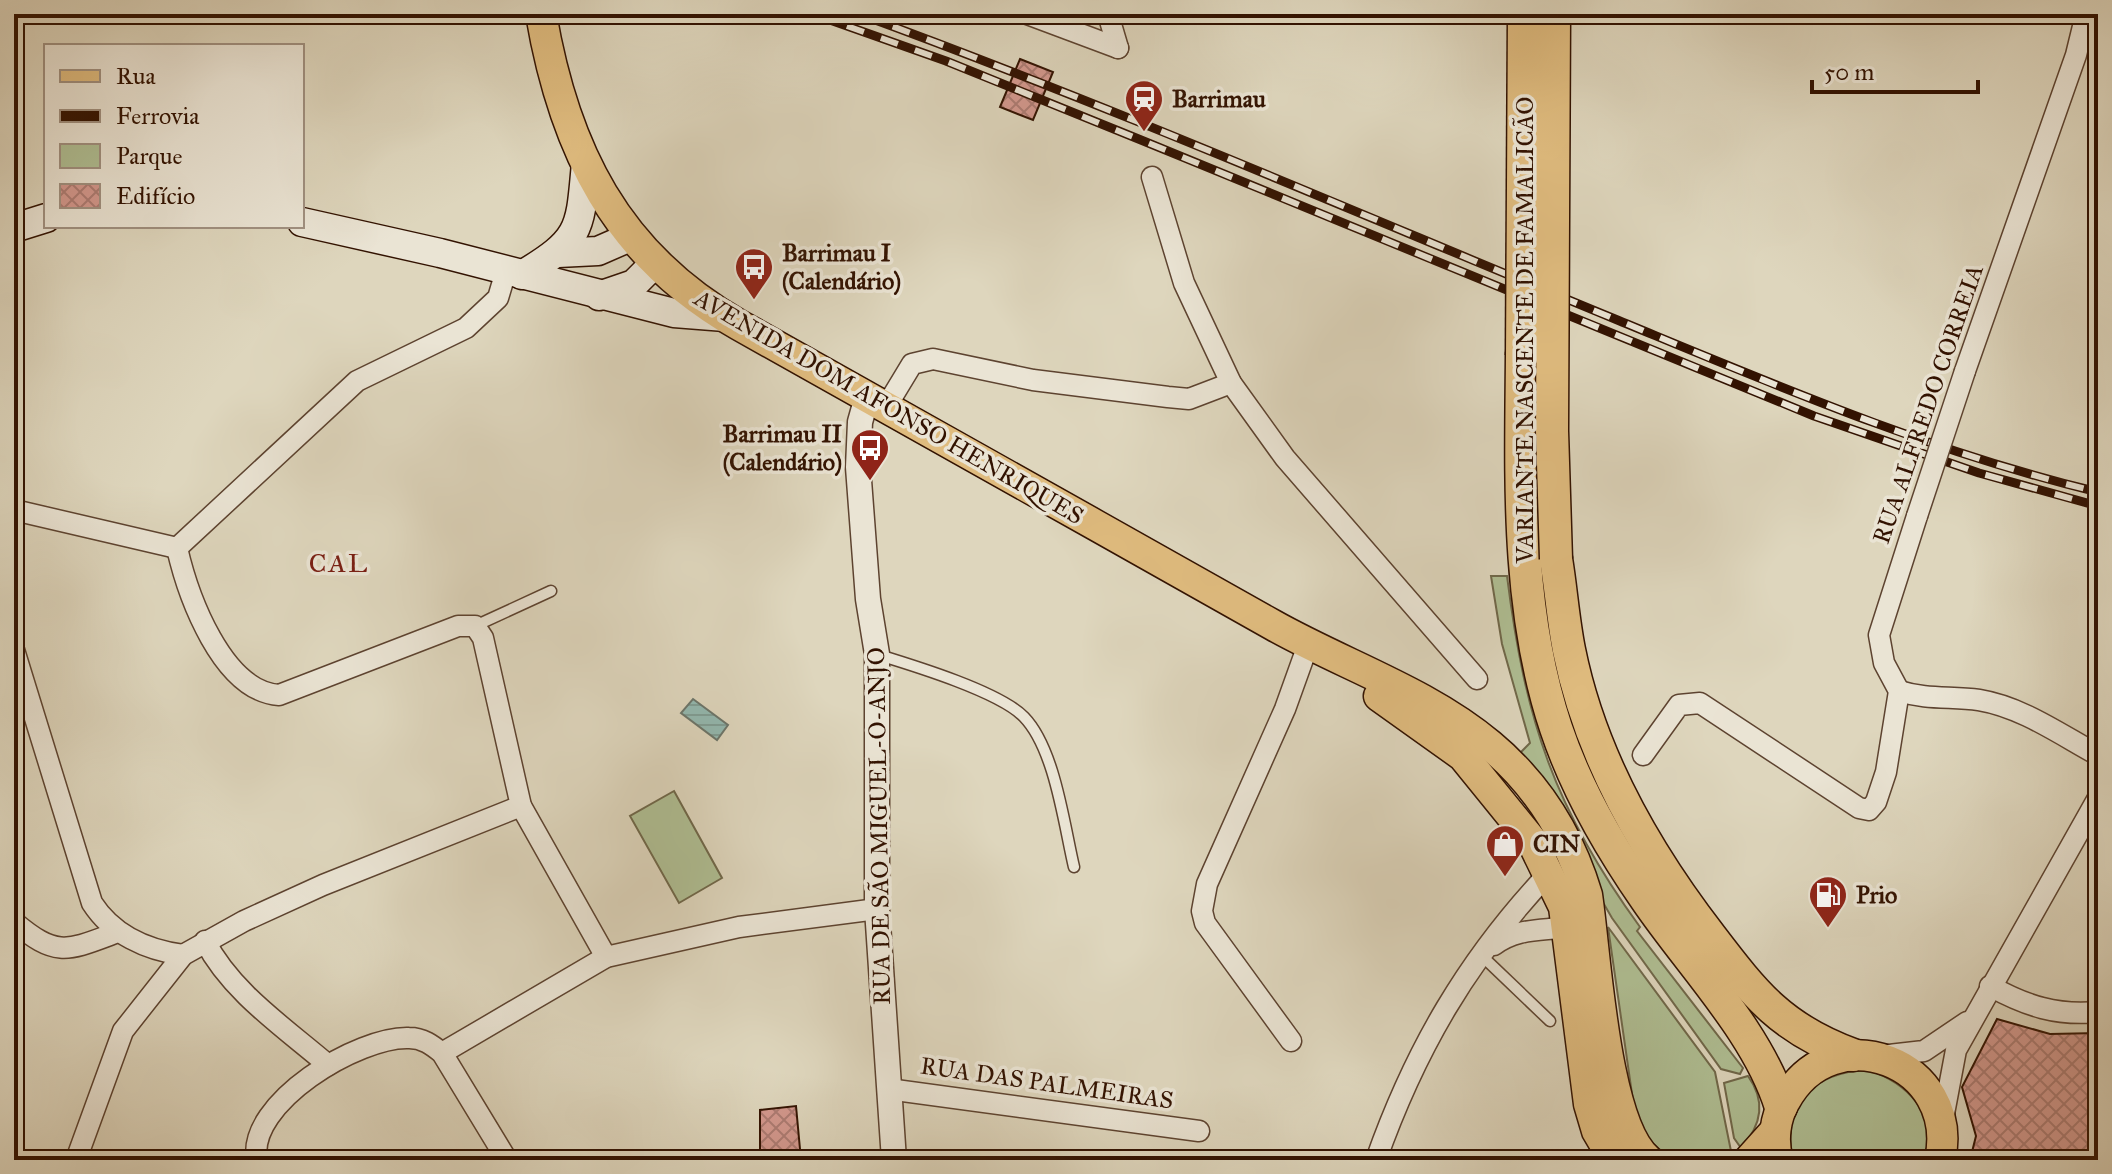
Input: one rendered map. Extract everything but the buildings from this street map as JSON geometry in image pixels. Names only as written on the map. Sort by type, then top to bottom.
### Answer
[{"type":"highway","name":"VARIANTE NASCENTE DE FAMALICÃO","points":[[1524,14],[1524,559],[1535,648],[1556,729],[1589,803],[1646,899],[1762,1060],[1778,1133]]},
{"type":"highway","name":"VARIANTE NASCENTE DE FAMALICÃO","points":[[1554,14],[1552,431],[1556,559],[1569,651],[1588,718],[1650,853],[1726,956],[1777,1015],[1807,1036],[1865,1056]]},
{"type":"main road","name":"AVENIDA DOM AFONSO HENRIQUES","points":[[541,14],[563,110],[586,163],[612,214],[654,264],[725,317],[1319,651],[1455,719],[1516,768],[1564,833],[1589,1104],[1597,1131],[1614,1160]]},
{"type":"main road","points":[[558,253],[574,236],[581,213],[586,163]]},
{"type":"main road","points":[[14,228],[44,219]]},
{"type":"main road","points":[[304,222],[598,296],[683,315],[725,317]]},
{"type":"main road","points":[[514,273],[558,253],[598,251],[630,237]]},
{"type":"main road","points":[[598,296],[634,284],[654,264]]},
{"type":"main road","name":"AVENIDA DOM AFONSO HENRIQUES","points":[[1319,651],[1463,756],[1515,815],[1548,874],[1573,910],[1615,1091],[1630,1137],[1648,1160]]},
{"type":"main road","points":[[1749,1160],[1778,1133],[1790,1090],[1818,1065],[1865,1056],[1900,1065],[1920,1080],[1934,1100],[1942,1124],[1940,1160]]},
{"type":"street","points":[[1027,14],[1118,48],[1108,14]]},
{"type":"street","name":"RUA ALFREDO CORREIA","points":[[1899,691],[1884,663],[1879,635],[1965,371],[2076,55],[2086,14]]},
{"type":"street","points":[[1152,177],[1197,319],[1231,383],[1285,458],[1477,679]]},
{"type":"street","points":[[177,548],[357,381],[466,328],[498,298],[514,273]]},
{"type":"street","points":[[876,402],[912,364],[933,359],[1033,380],[1189,399],[1231,383]]},
{"type":"street","name":"RUA DE SÃO MIGUEL-O-ANJO","points":[[876,402],[860,422],[858,467],[868,599],[877,654],[877,909],[894,1160]]},
{"type":"street","points":[[14,510],[177,548]]},
{"type":"street","points":[[177,548],[204,624],[236,675],[246,684],[268,694],[279,695],[458,626],[475,626],[483,638],[521,806],[606,957]]},
{"type":"street","points":[[14,650],[92,903],[103,920],[118,932],[168,953],[183,955]]},
{"type":"street","points":[[1291,1041],[1212,936],[1202,911],[1207,884],[1285,709],[1319,651]]},
{"type":"street","points":[[1643,755],[1679,705],[1700,703],[1859,808],[1869,810],[1876,802],[1886,772],[1899,691],[1922,698],[1980,701],[2019,712],[2098,755]]},
{"type":"street","points":[[1942,1124],[1956,1050],[2098,798]]},
{"type":"street","points":[[76,1160],[123,1031],[183,955],[205,941],[323,885],[521,806]]},
{"type":"street","points":[[1376,1160],[1419,1051],[1481,955],[1548,874]]},
{"type":"street","points":[[442,1053],[606,957],[739,927],[877,909]]},
{"type":"street","points":[[1481,955],[1516,933],[1573,910]]},
{"type":"street","points":[[14,922],[39,943],[57,949],[118,932]]},
{"type":"street","points":[[205,941],[213,957],[241,990],[328,1065]]},
{"type":"street","points":[[1990,986],[2024,1004],[2069,1015],[2098,1012]]},
{"type":"street","points":[[1865,1056],[1924,1051],[1974,1017]]},
{"type":"street","points":[[257,1160],[256,1141],[267,1119],[328,1065],[368,1045],[410,1038],[429,1042],[442,1053],[507,1160]]},
{"type":"street","name":"RUA DAS PALMEIRAS","points":[[888,1089],[1199,1131]]},
{"type":"lane","points":[[475,626],[551,591]]},
{"type":"lane","points":[[877,654],[1010,703],[1027,719],[1050,770],[1074,867]]},
{"type":"lane","points":[[1481,955],[1550,1021]]},
{"type":"green space","points":[[1491,576],[1507,576],[1514,628],[1534,719],[1548,761],[1585,843],[1640,927],[1637,931],[1743,1068],[1740,1074],[1721,1069],[1612,918],[1518,755],[1530,743],[1502,644]]},
{"type":"green space","points":[[674,791],[722,878],[679,903],[630,816]]},
{"type":"green space","points":[[1608,927],[1715,1072],[1732,1156],[1725,1160],[1671,1160],[1645,1136],[1633,1101]]},
{"type":"green space","points":[[1868,1070],[1895,1083],[1917,1103],[1928,1129],[1924,1160],[1793,1160],[1792,1123],[1797,1107],[1806,1095],[1832,1077]]},
{"type":"green space","points":[[1748,1076],[1757,1095],[1759,1113],[1753,1131],[1741,1148],[1734,1138],[1724,1083]]},
{"type":"water","points":[[693,699],[728,725],[717,740],[681,713]]},
{"type":"railway","points":[[813,14],[946,61],[1814,416],[1979,473],[2098,506]]},
{"type":"railway","points":[[859,14],[1144,124],[1853,415],[1974,457],[2098,492]]},
{"type":"place","name":"Barrimau","points":[[1144,133]]},
{"type":"place","name":"Barrimau I (Calendário)","points":[[754,301]]},
{"type":"place","name":"Barrimau II (Calendário)","points":[[870,482]]},
{"type":"place","name":"CIN","points":[[1505,878]]},
{"type":"place","name":"Prio","points":[[1828,929]]},
{"type":"district","name":"CAL","points":[[339,563]]}]
